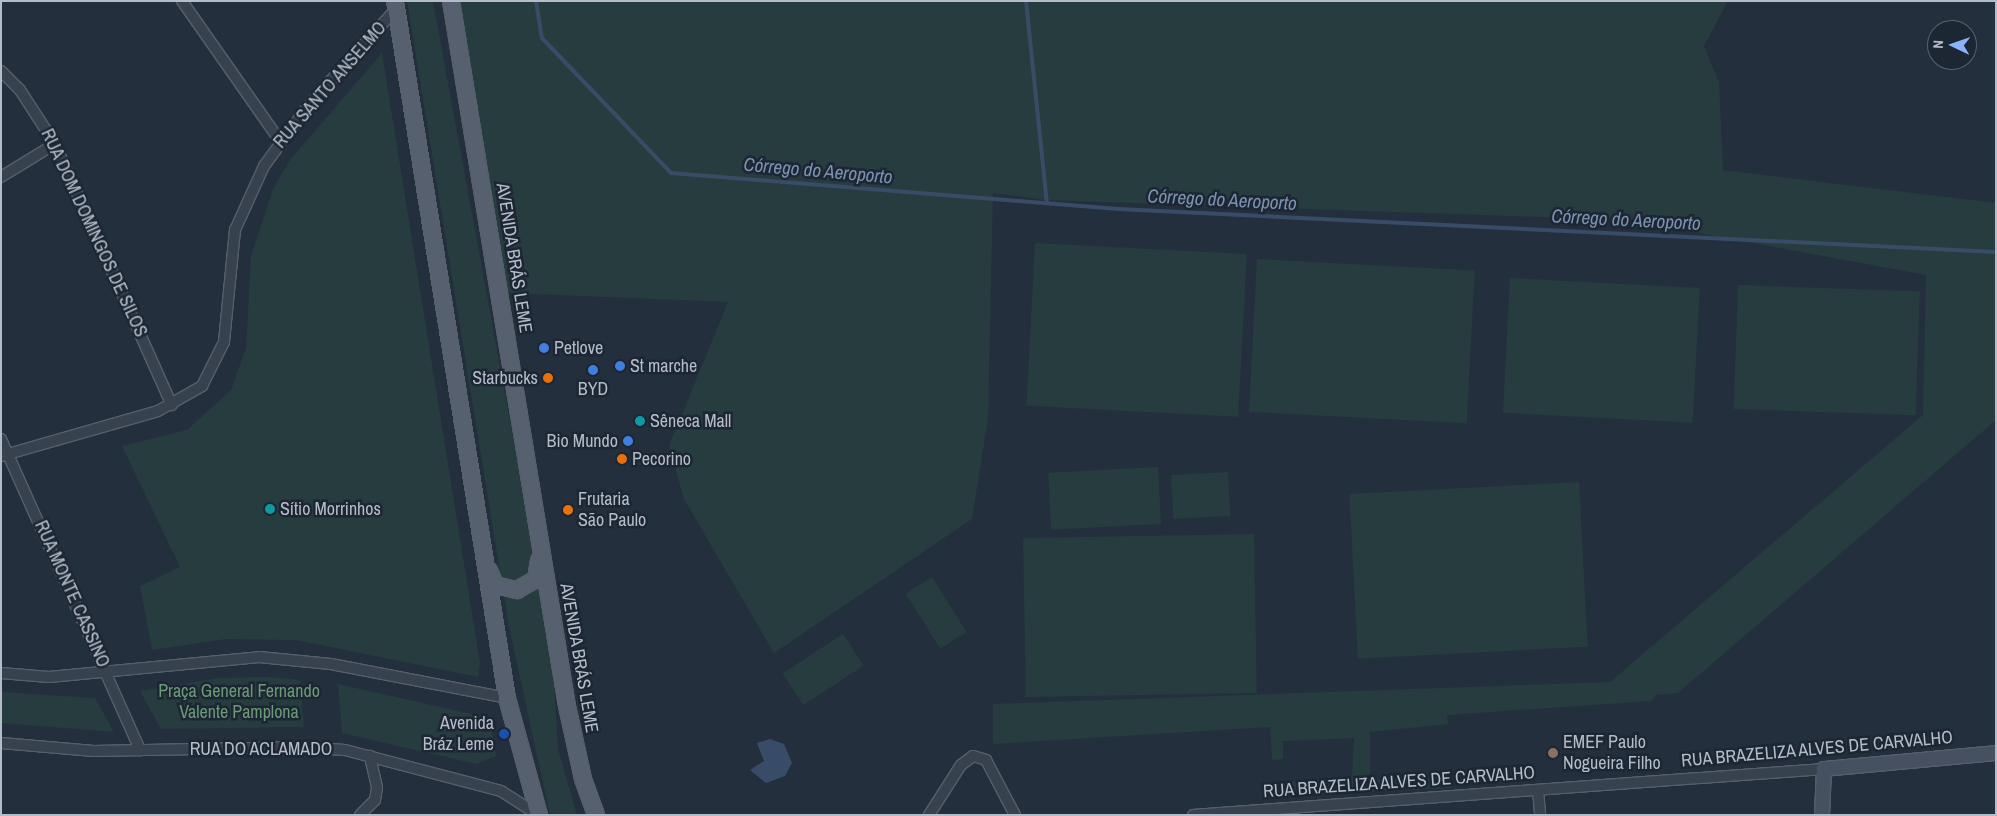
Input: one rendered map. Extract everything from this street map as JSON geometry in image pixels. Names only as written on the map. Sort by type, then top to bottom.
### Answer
[{"type":"main road","name":"AVENIDA BRÁS LEME","points":[[451,1],[541,555],[574,744],[596,815]]},
{"type":"main road","points":[[396,5],[507,698],[538,815]]},
{"type":"main road","points":[[485,565],[495,585],[517,590],[536,579],[541,555]]},
{"type":"main road","name":"RUA BRAZELIZA ALVES DE CARVALHO","points":[[1824,769],[1996,753]]},
{"type":"main road","points":[[1822,815],[1824,769]]},
{"type":"street","points":[[182,1],[280,141]]},
{"type":"street","name":"RUA SANTO ANSELMO","points":[[5,455],[172,405],[202,386],[218,359],[235,230],[280,141],[396,5]]},
{"type":"street","name":"RUA DOM DOMINGOS DE SILOS","points":[[1,71],[20,90],[55,144],[172,405]]},
{"type":"street","points":[[1,177],[55,144]]},
{"type":"street","name":"RUA MONTE CASSINO","points":[[1,439],[5,455],[108,673],[140,750]]},
{"type":"street","points":[[1,673],[49,677],[108,673],[258,657],[331,664],[507,698]]},
{"type":"street","name":"RUA DO ACLAMADO","points":[[1,743],[68,750],[301,746],[370,756],[501,792],[538,815]]},
{"type":"street","points":[[360,815],[374,800],[377,787],[370,756]]},
{"type":"street","points":[[929,815],[961,765],[973,756],[986,760],[1014,815]]},
{"type":"street","name":"RUA BRAZELIZA ALVES DE CARVALHO","points":[[1193,815],[1824,769]]},
{"type":"street","points":[[1538,790],[1540,815]]},
{"type":"street","points":[[1354,804],[1361,815]]},
{"type":"green space","points":[[407,1],[433,1],[516,454],[554,684],[558,749],[577,815],[550,815],[509,627]]},
{"type":"green space","points":[[456,1],[1728,1],[1704,46],[1719,82],[1723,170],[1996,203],[1996,420],[1678,693],[1656,695],[1652,701],[1447,715],[1448,724],[1370,732],[1370,780],[1451,777],[1452,788],[1284,796],[1281,783],[1352,776],[1354,738],[1283,741],[1283,759],[1272,760],[1270,727],[993,744],[993,704],[1610,682],[1923,415],[1926,275],[1628,220],[1045,200],[993,193],[988,419],[972,519],[774,653],[684,499],[669,446],[728,302],[505,293]]},
{"type":"green space","points":[[382,53],[480,663],[478,677],[296,640],[226,639],[152,650],[140,586],[180,567],[122,446],[187,430],[231,390],[246,348],[251,256],[273,189],[290,160]]},
{"type":"green space","points":[[1035,243],[1247,254],[1238,417],[1026,406]]},
{"type":"green space","points":[[1257,259],[1475,270],[1467,423],[1249,412]]},
{"type":"green space","points":[[1510,278],[1700,288],[1693,423],[1503,413]]},
{"type":"green space","points":[[1738,285],[1920,291],[1916,415],[1734,409]]},
{"type":"green space","points":[[1158,467],[1161,524],[1051,530],[1048,473]]},
{"type":"green space","points":[[1228,472],[1230,516],[1173,519],[1171,475]]},
{"type":"green space","points":[[1579,482],[1588,647],[1358,659],[1349,494]]},
{"type":"green space","points":[[1254,534],[1257,693],[1026,697],[1023,538]]},
{"type":"green space","points":[[932,577],[966,632],[940,649],[906,593]]},
{"type":"green space","points":[[843,634],[864,666],[803,705],[783,673]]},
{"type":"green space","name":"Praça General Fernando Valente Pamplona","points":[[270,677],[300,680],[304,727],[161,729],[140,691],[219,678]]},
{"type":"green space","name":"Praça General Fernando Valente Pamplona","points":[[338,684],[489,718],[496,756],[476,764],[342,733]]},
{"type":"green space","name":"Praça General Fernando Valente Pamplona","points":[[1,692],[95,698],[114,732],[1,723]]},
{"type":"water","points":[[770,739],[784,744],[792,763],[785,776],[766,783],[750,770],[764,761],[757,743]]},
{"type":"waterway","name":"Córrego do Aeroporto","points":[[536,1],[542,38],[671,173],[1119,209],[1996,252]]},
{"type":"waterway","points":[[1026,1],[1047,203]]},
{"type":"place","name":"Petlove","points":[[544,348]]},
{"type":"place","name":"St marche","points":[[620,366]]},
{"type":"place","name":"BYD","points":[[593,370]]},
{"type":"place","name":"Starbucks","points":[[548,378]]},
{"type":"place","name":"Sêneca Mall","points":[[640,421]]},
{"type":"place","name":"Bio Mundo","points":[[628,441]]},
{"type":"place","name":"Pecorino","points":[[622,459]]},
{"type":"place","name":"Sítio Morrinhos","points":[[270,509]]},
{"type":"place","name":"Frutaria São Paulo","points":[[568,510]]},
{"type":"place","name":"Avenida Bráz Leme","points":[[504,734]]},
{"type":"place","name":"EMEF Paulo Nogueira Filho","points":[[1553,753]]}]
